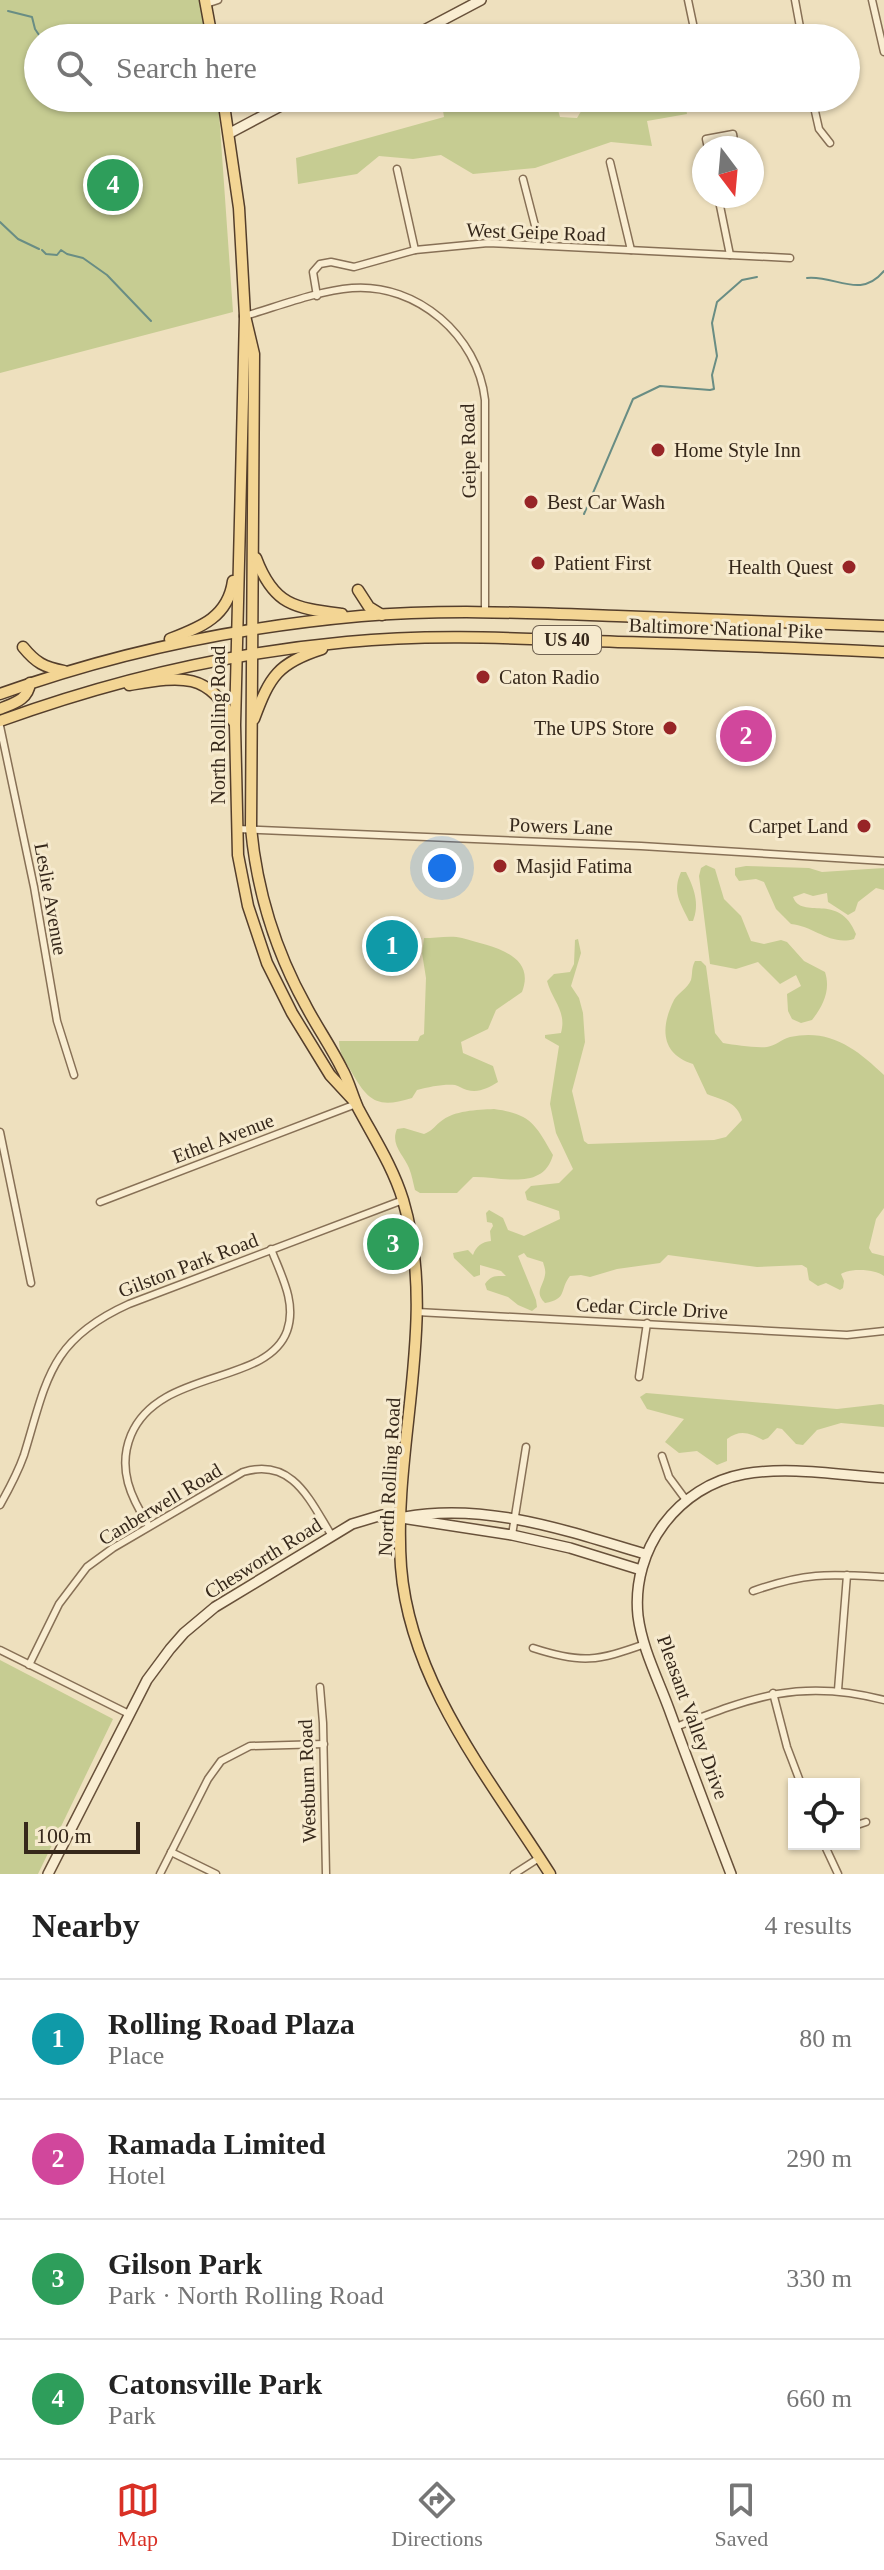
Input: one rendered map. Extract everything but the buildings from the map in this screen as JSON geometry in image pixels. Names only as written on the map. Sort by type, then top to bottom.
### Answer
[{"type":"main road","points":[[206,2],[210,24]]},
{"type":"main road","name":"North Rolling Road","points":[[226,112],[243,258],[245,316],[235,725],[238,855],[248,906],[267,963],[292,1013],[330,1075],[356,1104]]},
{"type":"main road","name":"North Rolling Road","points":[[245,316],[254,354],[251,828],[257,875],[269,925],[285,965],[342,1067],[356,1104],[381,1148],[403,1200],[413,1247],[417,1312],[400,1545],[410,1624],[424,1664],[457,1727],[550,1874]]},
{"type":"main road","points":[[137,652],[198,628],[217,616],[229,598],[238,543]]},
{"type":"main road","points":[[254,553],[267,584],[286,601],[311,611],[364,616]]},
{"type":"main road","points":[[358,590],[369,607],[382,615]]},
{"type":"main road","name":"Baltimore National Pike","points":[[0,694],[66,671],[137,652],[237,632],[364,616],[485,612],[884,626]]},
{"type":"main road","name":"Baltimore National Pike","points":[[0,723],[72,695],[144,675],[251,653],[347,641],[498,638],[884,652]]},
{"type":"main road","points":[[251,728],[268,685],[283,665],[296,657],[347,641]]},
{"type":"main road","points":[[23,647],[36,662],[66,671]]},
{"type":"main road","points":[[72,695],[166,679],[196,681],[224,702],[235,725]]},
{"type":"main road","points":[[0,709],[21,700],[27,694],[30,683]]},
{"type":"street","points":[[206,2],[218,0]]},
{"type":"street","points":[[436,24],[481,0]]},
{"type":"street","points":[[688,0],[693,24]]},
{"type":"street","points":[[795,0],[799,24]]},
{"type":"street","points":[[872,0],[884,52]]},
{"type":"street","points":[[230,133],[270,112]]},
{"type":"street","points":[[815,112],[819,129],[830,143]]},
{"type":"street","points":[[610,162],[631,250]]},
{"type":"street","points":[[397,169],[415,250]]},
{"type":"street","points":[[523,179],[540,245]]},
{"type":"street","points":[[720,208],[730,255]]},
{"type":"street","name":"West Geipe Road","points":[[317,296],[313,272],[320,264],[331,262],[354,267],[415,250],[488,243],[790,258]]},
{"type":"street","name":"Geipe Road","points":[[245,316],[354,288],[401,296],[434,312],[458,336],[469,351],[484,388],[485,612]]},
{"type":"street","name":"Leslie Avenue","points":[[0,723],[34,887],[57,1021],[74,1075]]},
{"type":"street","name":"Powers Lane","points":[[236,829],[641,846],[884,861]]},
{"type":"street","name":"Ethel Avenue","points":[[100,1202],[356,1104]]},
{"type":"street","points":[[0,1132],[31,1283]]},
{"type":"street","name":"Gilston Park Road","points":[[0,1505],[18,1469],[46,1380],[66,1348],[95,1322],[129,1304],[403,1200]]},
{"type":"street","points":[[149,1526],[135,1504],[128,1484],[125,1461],[129,1439],[140,1418],[157,1401],[256,1361],[277,1348],[288,1330],[291,1310],[287,1290],[271,1249]]},
{"type":"street","name":"Cedar Circle Drive","points":[[417,1312],[847,1335],[884,1331]]},
{"type":"street","points":[[639,1377],[647,1323]]},
{"type":"street","points":[[512,1535],[526,1447]]},
{"type":"street","points":[[662,1456],[669,1477],[686,1500]]},
{"type":"street","name":"Canberwell Road","points":[[29,1665],[59,1604],[76,1580],[100,1557],[233,1476],[263,1468],[283,1473],[299,1485],[332,1536]]},
{"type":"street","name":"Pleasant Valley Drive","points":[[731,1874],[645,1644],[638,1616],[645,1554],[662,1524],[686,1500],[726,1478],[763,1472],[884,1478]]},
{"type":"street","name":"Chesworth Road","points":[[401,1518],[427,1513],[453,1513],[514,1519],[645,1554]]},
{"type":"street","name":"Chesworth Road","points":[[48,1874],[129,1714],[157,1666],[198,1620],[332,1536],[372,1516],[401,1518],[512,1535],[570,1548],[641,1570]]},
{"type":"street","points":[[753,1591],[795,1577],[825,1574],[884,1577]]},
{"type":"street","points":[[838,1690],[847,1575]]},
{"type":"street","points":[[533,1648],[565,1658],[587,1660],[610,1657],[645,1644]]},
{"type":"street","points":[[0,1650],[129,1714]]},
{"type":"street","name":"Westburn Road","points":[[320,1687],[326,1874]]},
{"type":"street","points":[[676,1727],[773,1693],[838,1690],[884,1700]]},
{"type":"street","points":[[773,1693],[799,1778]]},
{"type":"street","points":[[160,1874],[208,1779],[221,1761],[250,1746],[324,1744]]},
{"type":"street","points":[[860,1824],[866,1822]]},
{"type":"street","points":[[827,1850],[838,1874]]},
{"type":"street","points":[[171,1852],[216,1874]]},
{"type":"street","points":[[514,1874],[539,1858]]},
{"type":"green space","points":[[0,0],[201,0],[205,24],[24,24],[24,112],[219,112],[233,312],[0,373]]},
{"type":"green space","points":[[443,112],[559,112],[560,117],[577,118],[581,112],[687,114],[647,121],[652,146],[611,142],[535,168],[473,174],[441,155],[413,159],[379,156],[357,174],[298,184],[296,158],[444,117]]},
{"type":"green space","points":[[706,865],[715,869],[724,899],[741,916],[751,941],[764,944],[781,940],[787,942],[804,961],[825,972],[825,998],[812,1020],[801,1023],[792,1019],[788,1011],[787,994],[801,986],[796,975],[780,984],[758,962],[736,969],[710,964],[699,876],[701,868]]},
{"type":"green space","points":[[735,868],[809,868],[822,872],[884,868],[884,890],[876,888],[858,902],[855,911],[848,915],[828,902],[827,893],[813,896],[804,893],[793,897],[804,907],[831,910],[849,921],[856,934],[854,939],[837,940],[791,924],[776,909],[764,882],[756,879],[739,881]]},
{"type":"green space","points":[[681,872],[686,872],[695,896],[693,921],[689,921],[678,897],[677,885]]},
{"type":"green space","points":[[458,937],[508,953],[523,968],[525,979],[522,992],[496,1010],[488,1029],[461,1042],[463,1053],[493,1066],[498,1082],[476,1091],[455,1085],[431,1087],[417,1090],[412,1098],[382,1102],[363,1089],[343,1057],[339,1041],[418,1041],[424,1034],[424,938]]},
{"type":"green space","points":[[578,939],[581,953],[571,986],[579,998],[583,1013],[585,1042],[572,1091],[584,1141],[588,1144],[714,1140],[726,1137],[742,1120],[733,1105],[707,1094],[693,1064],[675,1054],[666,1039],[669,1010],[691,980],[695,961],[701,961],[706,966],[715,1033],[723,1043],[767,1047],[790,1037],[818,1035],[853,1049],[884,1075],[884,1208],[876,1219],[869,1248],[872,1253],[884,1256],[884,1276],[869,1271],[845,1272],[841,1274],[844,1281],[840,1290],[826,1283],[818,1286],[809,1280],[807,1268],[802,1265],[757,1267],[668,1255],[660,1263],[617,1269],[590,1277],[570,1276],[560,1296],[545,1303],[540,1292],[545,1273],[543,1262],[524,1253],[518,1256],[536,1300],[537,1307],[532,1311],[508,1297],[487,1290],[485,1284],[489,1279],[506,1276],[501,1271],[480,1265],[480,1275],[474,1277],[454,1258],[453,1253],[468,1250],[473,1255],[480,1245],[491,1241],[493,1226],[487,1222],[486,1213],[489,1210],[503,1218],[508,1230],[524,1236],[560,1219],[559,1211],[527,1200],[525,1192],[531,1186],[559,1183],[573,1169],[556,1133],[550,1104],[559,1046],[545,1035],[561,1033],[562,1025],[561,1012],[547,981],[554,974],[570,972],[574,964],[575,940]]},
{"type":"green space","points":[[494,1109],[516,1114],[531,1122],[553,1155],[548,1167],[540,1174],[519,1180],[473,1177],[457,1193],[420,1193],[415,1190],[409,1168],[396,1145],[397,1129],[424,1134],[452,1115]]},
{"type":"green space","points":[[646,1393],[837,1409],[881,1404],[884,1405],[884,1427],[841,1423],[817,1430],[803,1445],[796,1444],[782,1429],[777,1428],[763,1440],[749,1434],[736,1434],[727,1439],[727,1461],[717,1465],[697,1451],[679,1453],[665,1442],[684,1419],[647,1409],[640,1397]]},
{"type":"green space","points":[[0,1660],[113,1719],[38,1874],[0,1874]]},
{"type":"waterway","points":[[8,11],[32,17],[34,24]]},
{"type":"waterway","points":[[0,222],[18,239],[39,249]]},
{"type":"waterway","points":[[42,250],[46,254],[57,255],[61,250],[83,258],[107,275],[151,321]]},
{"type":"waterway","points":[[807,278],[857,285],[875,280],[884,271]]},
{"type":"waterway","points":[[584,514],[633,399],[660,386],[714,389],[712,375],[717,356],[712,323],[717,302],[742,280],[757,277]]},
{"type":"place","name":"Catonsville Park","points":[[113,185]]},
{"type":"place","name":"Home Style Inn","points":[[658,450]]},
{"type":"place","name":"Best Car Wash","points":[[531,502]]},
{"type":"place","name":"Patient First","points":[[538,563]]},
{"type":"place","name":"Health Quest","points":[[849,567]]},
{"type":"place","name":"Caton Radio","points":[[483,677]]},
{"type":"place","name":"The UPS Store","points":[[670,728]]},
{"type":"place","name":"Ramada Limited","points":[[746,736]]},
{"type":"place","name":"Carpet Land","points":[[864,826]]},
{"type":"place","name":"Masjid Fatima","points":[[500,866]]},
{"type":"place","name":"Rolling Road Plaza","points":[[392,946]]},
{"type":"place","name":"Gilson Park","points":[[393,1244]]}]
